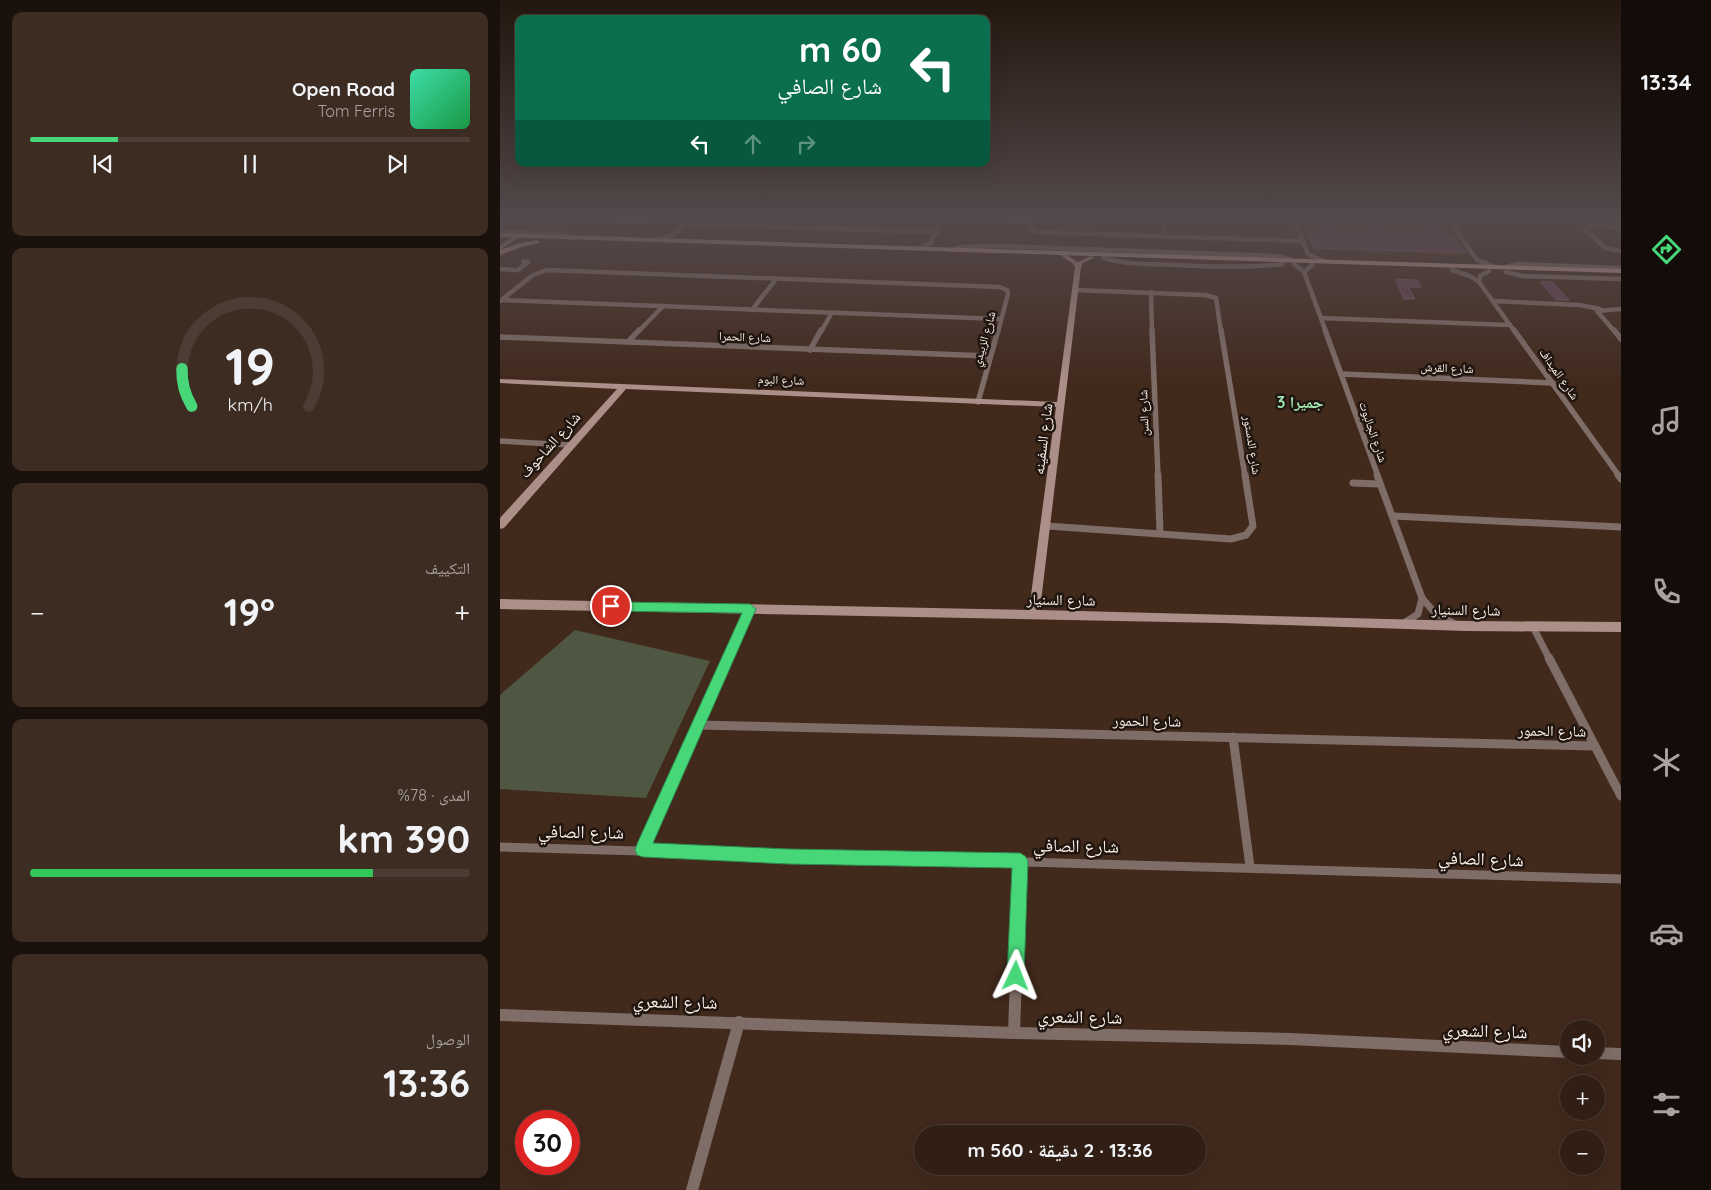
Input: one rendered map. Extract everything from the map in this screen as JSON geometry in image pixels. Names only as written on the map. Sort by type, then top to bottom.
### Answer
[{"type":"main road","points":[[1612,279],[1621,274]]},
{"type":"street","name":"شارع الزبيدي","points":[[500,300],[537,274]]},
{"type":"street","name":"شارع الزبيدي","points":[[637,274],[1000,287],[1007,290],[1008,294],[989,356],[978,402]]},
{"type":"street","name":"شارع السفينه","points":[[1034,615],[1047,526],[1077,274]]},
{"type":"street","name":"شارع الجالبوت","points":[[1305,274],[1379,484],[1393,516],[1422,598],[1440,616],[1459,625]]},
{"type":"street","name":"شارع الميداف","points":[[1463,274],[1479,282],[1494,301],[1621,479]]},
{"type":"street","points":[[1479,282],[1480,276],[1484,274]]},
{"type":"street","points":[[1514,274],[1519,276],[1612,279]]},
{"type":"street","points":[[752,310],[776,279]]},
{"type":"street","name":"شارع الدستور","points":[[1047,526],[1232,539],[1246,535],[1251,531],[1254,521],[1218,300],[1208,295],[1075,290]]},
{"type":"street","name":"شارع السن","points":[[1151,292],[1160,533]]},
{"type":"street","points":[[500,300],[1000,319]]},
{"type":"street","points":[[1494,301],[1621,309]]},
{"type":"street","points":[[628,342],[663,306]]},
{"type":"street","points":[[1600,309],[1597,312],[1621,339]]},
{"type":"street","points":[[810,350],[831,314]]},
{"type":"street","points":[[1321,318],[1510,325]]},
{"type":"street","name":"شارع الحمرا","points":[[500,337],[989,356]]},
{"type":"street","name":"شارع القرش","points":[[1341,374],[1553,383]]},
{"type":"street","name":"شارع البوم","points":[[500,381],[1060,405]]},
{"type":"street","name":"شارع الشاحوف","points":[[500,525],[624,386]]},
{"type":"street","points":[[500,441],[570,445]]},
{"type":"street","points":[[1353,483],[1379,484]]},
{"type":"street","points":[[1393,516],[1621,527]]},
{"type":"street","points":[[1402,624],[1417,615],[1422,598]]},
{"type":"street","name":"شارع السنيار","points":[[500,604],[1533,627],[1621,627]]},
{"type":"street","points":[[643,850],[750,609]]},
{"type":"street","points":[[1533,627],[1621,796]]},
{"type":"street","name":"شارع الحمور","points":[[698,725],[1594,746]]},
{"type":"street","points":[[1233,737],[1250,867]]},
{"type":"street","name":"شارع الصافي","points":[[500,847],[1621,879]]},
{"type":"street","points":[[1014,1033],[1020,861]]},
{"type":"street","name":"شارع الشعري","points":[[500,1015],[1014,1033],[1290,1039],[1560,1052]]},
{"type":"street","points":[[692,1190],[739,1022]]},
{"type":"street","points":[[1605,1053],[1621,1054]]},
{"type":"green space","points":[[575,630],[710,661],[646,798],[500,789],[500,695]]},
{"type":"building","points":[[1395,279],[1417,280],[1421,287],[1408,287],[1415,299],[1404,299]]},
{"type":"building","points":[[1540,282],[1552,282],[1569,300],[1556,300]]},
{"type":"district","name":"جميرا 3","points":[[1300,402]]},
{"type":"route","points":[[611,606],[750,609],[643,850],[788,856],[1020,861],[1016,976]]}]
